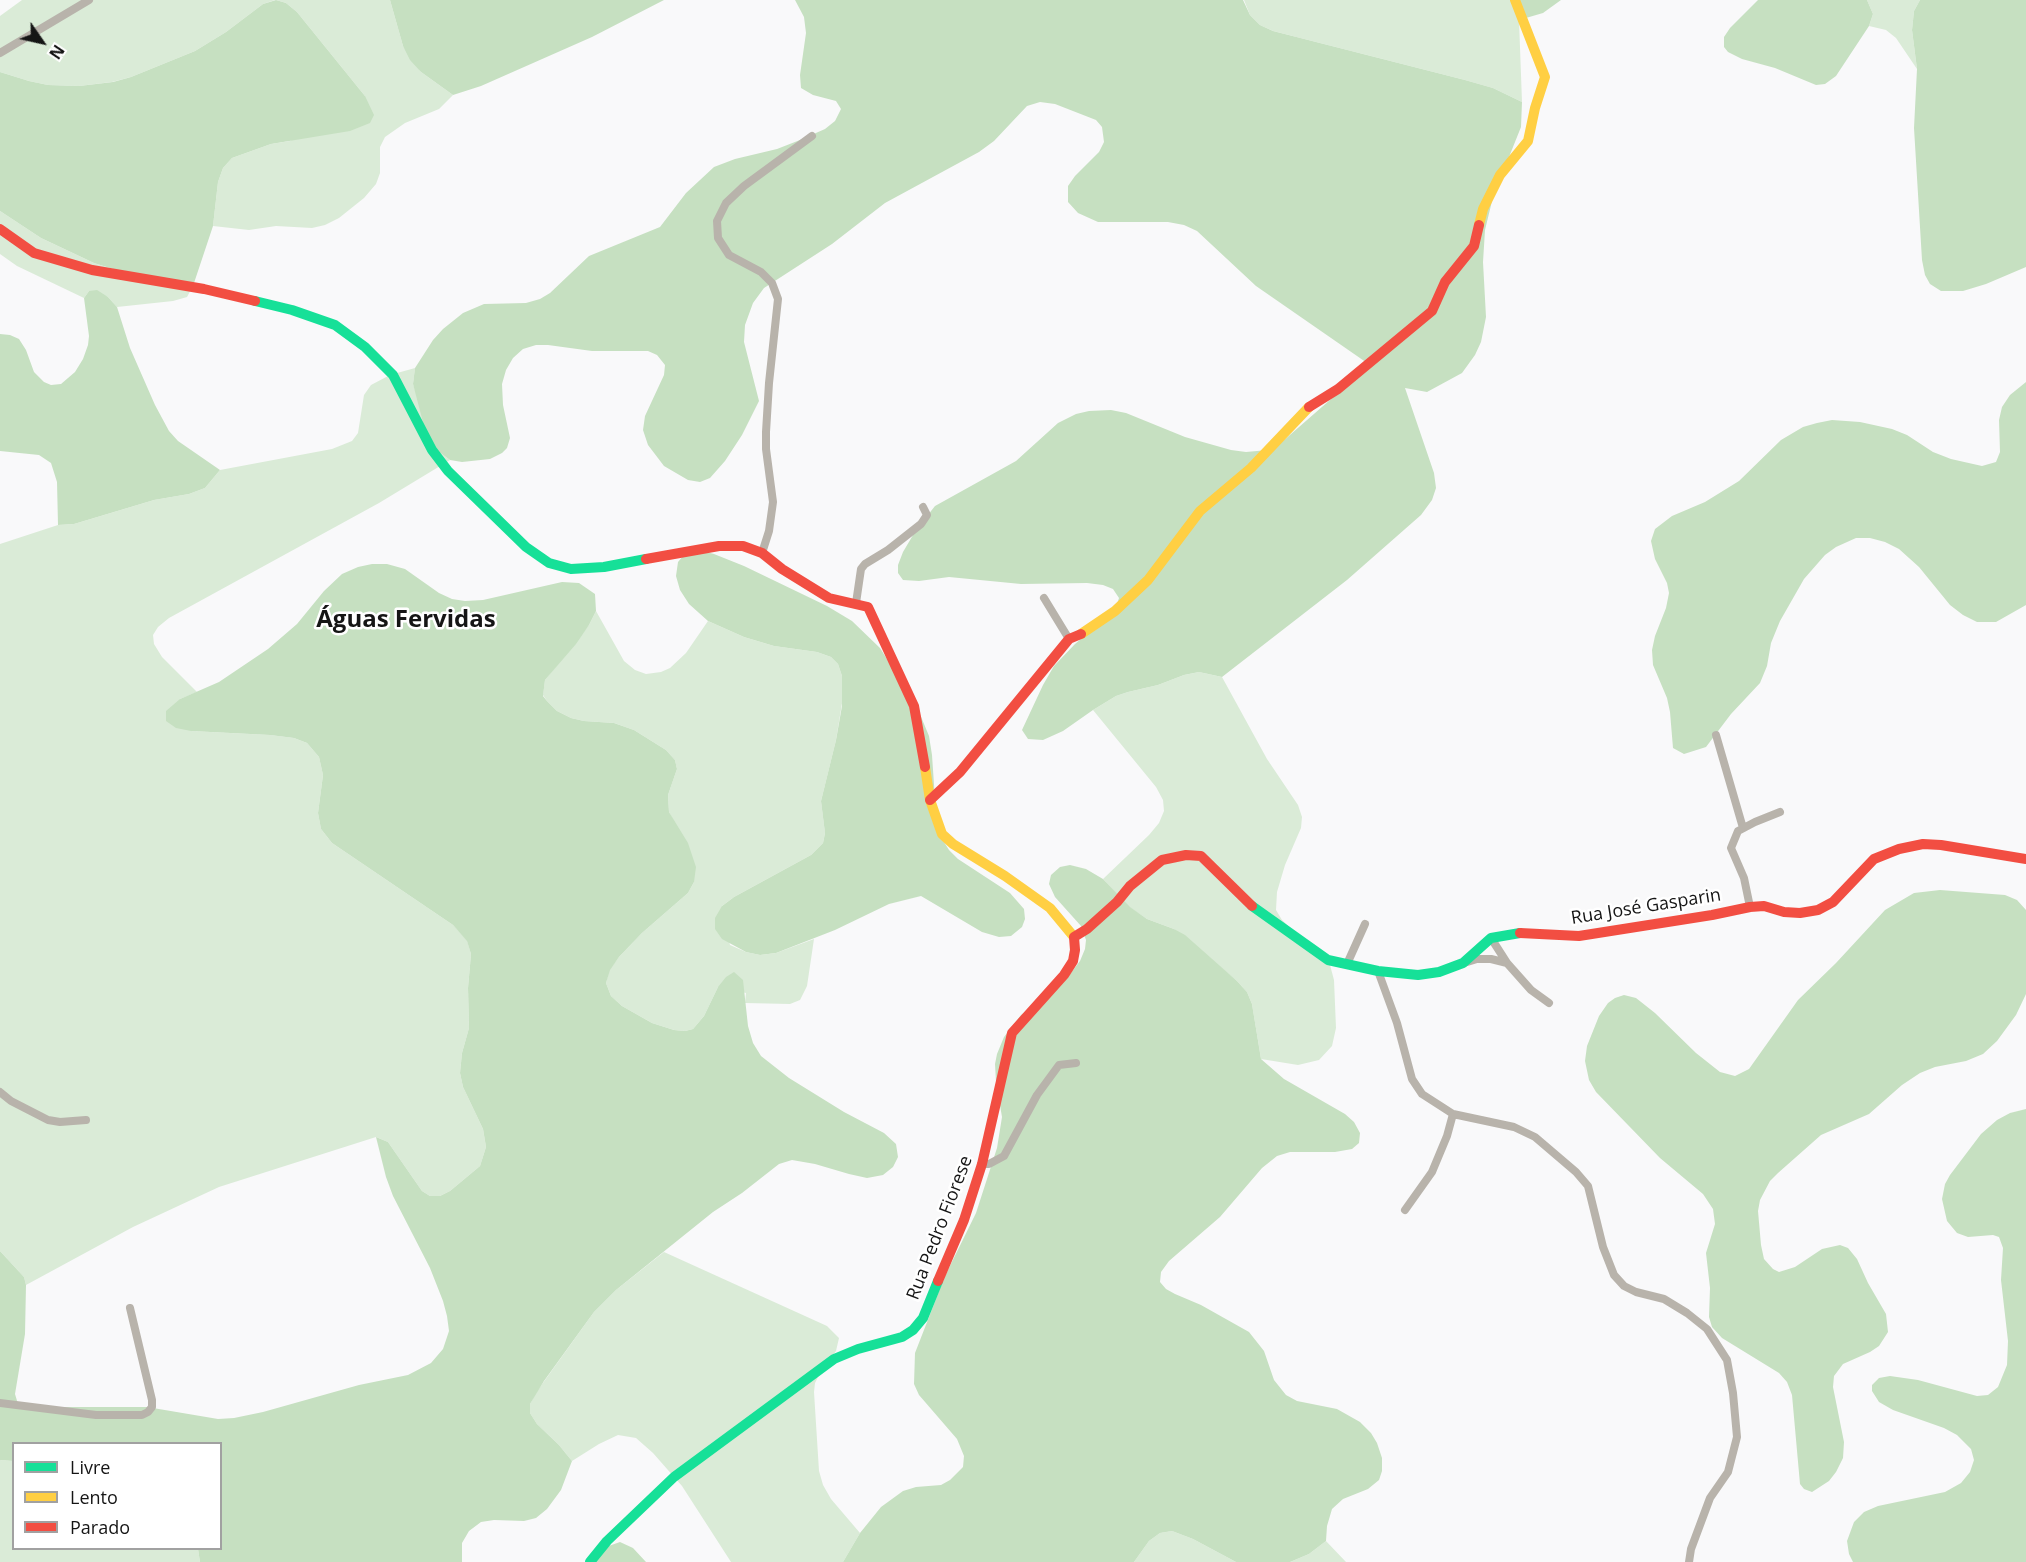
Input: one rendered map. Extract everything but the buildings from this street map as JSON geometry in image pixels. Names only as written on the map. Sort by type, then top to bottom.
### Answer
[{"type":"street","points":[[0,53],[89,0]]},
{"type":"street","points":[[930,800],[960,772],[1070,639],[1089,630],[1115,611],[1148,580],[1200,511],[1251,468],[1305,408],[1338,389],[1432,311],[1445,282],[1474,246],[1483,209],[1500,175],[1528,141],[1545,77],[1515,0]]},
{"type":"street","points":[[762,553],[773,509],[772,483],[766,449],[778,299],[772,283],[761,272],[729,255],[718,238],[717,221],[726,203],[744,186],[812,136]]},
{"type":"street","points":[[0,229],[34,253],[92,270],[204,289],[292,309],[336,325],[365,347],[393,375],[432,450],[448,471],[526,547],[549,563],[571,569],[604,567],[719,546],[743,546],[762,553],[782,569],[829,598],[868,607],[914,706],[930,800],[942,834],[953,844],[1005,876],[1050,908],[1074,937],[1088,928],[1117,902],[1130,886],[1162,860],[1186,855],[1200,856],[1246,901],[1328,960],[1378,971],[1418,975],[1439,972],[1477,959],[1491,959],[1507,963]]},
{"type":"street","points":[[856,603],[861,569],[921,524],[927,515],[923,507]]},
{"type":"street","points":[[1044,598],[1070,639]]},
{"type":"street","points":[[1716,735],[1743,828]]},
{"type":"street","points":[[1750,907],[1744,878],[1731,848],[1738,831],[1780,812]]},
{"type":"street","name":"Rua José Gasparin","points":[[1491,938],[1527,933],[1579,936],[1750,907],[1764,906],[1784,912],[1800,913],[1818,910],[1833,902],[1874,859],[1899,849],[1915,846],[1941,845],[2026,859]]},
{"type":"street","points":[[1347,964],[1365,924]]},
{"type":"street","name":"Rua Pedro Fiorese","points":[[590,1562],[607,1540],[674,1477],[834,1359],[858,1349],[902,1337],[913,1330],[923,1318],[964,1220],[982,1164],[1012,1033],[1064,975],[1073,961],[1076,950],[1074,937]]},
{"type":"street","points":[[1463,963],[1491,938],[1507,963],[1531,990],[1549,1003]]},
{"type":"street","points":[[1378,971],[1397,1023],[1412,1079],[1422,1094],[1454,1114],[1514,1127],[1535,1137],[1576,1172],[1588,1186],[1603,1247],[1614,1275],[1624,1286],[1636,1292],[1664,1299],[1687,1313],[1707,1329],[1727,1360],[1737,1437],[1728,1472],[1710,1498],[1691,1549],[1689,1562]]},
{"type":"street","points":[[982,1164],[989,1164],[1004,1156],[1037,1095],[1059,1065],[1076,1063]]},
{"type":"street","points":[[0,1092],[11,1101],[48,1120],[60,1122],[86,1120]]},
{"type":"street","points":[[1405,1210],[1432,1172],[1454,1114]]},
{"type":"street","points":[[0,1403],[96,1415],[142,1415],[148,1412],[152,1407],[152,1400],[130,1308]]},
{"type":"green space","points":[[22,0],[275,0],[263,4],[226,32],[195,51],[131,77],[79,86],[48,85],[0,72],[0,16]]},
{"type":"green space","points":[[276,0],[390,0],[403,46],[421,72],[453,95],[439,109],[405,123],[385,137],[380,147],[380,173],[376,184],[364,198],[339,218],[312,228],[276,226],[249,230],[213,226],[218,182],[223,168],[232,158],[271,144],[290,141],[365,96],[297,12],[286,3]]},
{"type":"green space","points":[[276,0],[286,3],[297,12],[365,96],[374,115],[370,123],[350,131],[271,144],[232,158],[223,168],[218,182],[213,226],[193,286],[94,263],[41,238],[0,211],[0,72],[48,85],[79,86],[113,82],[195,51],[226,32],[263,4]]},
{"type":"green space","points":[[390,0],[664,0],[592,37],[481,86],[453,95],[421,72],[410,60],[403,46]]},
{"type":"green space","points":[[795,0],[1243,0],[1250,15],[1260,25],[1273,31],[1465,80],[1493,88],[1522,102],[1521,127],[1493,197],[1485,230],[1483,262],[1486,317],[1481,342],[1462,373],[1427,392],[1405,388],[1434,473],[1436,488],[1432,500],[1421,515],[1347,580],[1222,677],[1199,672],[1128,692],[1116,696],[1063,731],[1043,740],[1028,739],[1022,730],[1054,666],[1075,644],[1115,610],[1119,598],[1113,589],[1087,583],[1021,584],[949,577],[919,581],[903,580],[898,573],[898,565],[903,552],[916,530],[935,506],[1016,461],[1058,423],[1076,414],[1089,411],[1111,410],[1126,413],[1185,437],[1231,450],[1246,452],[1268,450],[1283,441],[1370,365],[1256,286],[1197,231],[1184,225],[1168,222],[1098,222],[1078,213],[1068,202],[1068,186],[1099,152],[1104,142],[1102,127],[1096,120],[1055,104],[1040,102],[1027,106],[994,141],[979,152],[885,203],[832,244],[764,288],[753,303],[745,325],[744,342],[759,401],[742,435],[725,461],[710,478],[700,482],[688,480],[664,466],[648,445],[643,430],[645,416],[664,375],[665,365],[657,355],[648,351],[592,351],[548,345],[536,345],[523,349],[513,358],[502,384],[503,405],[510,438],[507,448],[490,459],[462,462],[450,460],[435,449],[425,430],[413,384],[415,368],[443,329],[463,313],[484,304],[526,303],[540,299],[550,293],[589,256],[660,227],[686,193],[714,167],[735,159],[777,149],[825,129],[835,121],[841,109],[836,101],[813,95],[801,88],[800,75],[806,33],[804,17]]},
{"type":"green space","points":[[1244,0],[1513,0],[1519,20],[1522,102],[1493,88],[1465,80],[1273,31],[1260,25],[1250,15]]},
{"type":"green space","points":[[1513,0],[1561,0],[1543,13],[1519,20]]},
{"type":"green space","points":[[1758,0],[1867,0],[1873,14],[1869,26],[1836,76],[1825,84],[1816,85],[1775,68],[1742,59],[1728,52],[1724,47],[1724,37],[1730,28]]},
{"type":"green space","points":[[1867,0],[1920,0],[1914,11],[1912,30],[1917,69],[1896,38],[1886,30],[1869,26],[1873,14]]},
{"type":"green space","points":[[1920,0],[2026,0],[2026,267],[1963,291],[1941,291],[1930,284],[1925,275],[1922,260],[1914,128],[1917,69],[1912,30],[1914,11]]},
{"type":"green space","points":[[0,211],[41,238],[94,263],[193,286],[187,297],[173,301],[117,307],[108,297],[89,291],[84,298],[17,266],[0,254]]},
{"type":"green space","points":[[97,290],[117,307],[130,348],[169,431],[178,441],[220,470],[205,488],[189,494],[154,500],[74,524],[58,525],[57,482],[51,463],[39,455],[0,451],[0,334],[19,339],[26,350],[34,372],[44,382],[51,385],[61,384],[75,372],[83,359],[89,336],[84,298],[89,291]]},
{"type":"green space","points":[[415,368],[413,384],[435,449],[450,460],[379,503],[169,618],[158,627],[153,635],[154,644],[162,657],[197,692],[180,699],[191,731],[270,735],[294,738],[307,743],[319,757],[323,775],[318,813],[321,829],[332,843],[453,925],[467,940],[471,954],[468,988],[469,1028],[462,1053],[460,1073],[463,1087],[483,1129],[486,1147],[480,1166],[450,1191],[440,1196],[430,1196],[422,1191],[388,1142],[376,1137],[219,1187],[133,1227],[26,1285],[24,1277],[0,1251],[0,544],[58,525],[74,524],[154,500],[189,494],[205,488],[220,470],[332,449],[352,441],[358,433],[364,395],[371,385],[390,375]]},
{"type":"green space","points":[[2026,382],[2026,605],[1996,622],[1977,622],[1950,605],[1919,567],[1899,549],[1870,538],[1856,538],[1825,555],[1804,579],[1780,621],[1771,643],[1767,666],[1760,683],[1731,714],[1706,747],[1684,754],[1673,748],[1667,698],[1653,665],[1652,650],[1655,636],[1669,593],[1667,583],[1655,559],[1651,541],[1655,529],[1672,516],[1705,502],[1739,481],[1781,440],[1803,427],[1832,420],[1860,422],[1892,429],[1907,435],[1933,452],[1951,459],[1982,466],[1996,462],[2000,452],[1999,420],[2002,407],[2010,395]]},
{"type":"green space","points":[[688,550],[714,554],[744,566],[827,606],[852,621],[880,648],[917,707],[929,736],[939,834],[958,859],[1010,893],[1024,909],[1025,919],[1022,927],[1011,936],[999,937],[982,932],[921,896],[889,904],[835,930],[776,953],[760,955],[746,952],[722,939],[715,929],[715,918],[722,906],[734,897],[811,855],[823,843],[825,833],[821,801],[842,706],[842,676],[838,664],[831,657],[817,652],[774,646],[744,637],[708,621],[689,604],[680,590],[676,576],[678,562]]},
{"type":"green space","points":[[387,564],[405,569],[439,593],[452,599],[465,601],[483,600],[562,582],[579,583],[595,594],[596,611],[589,625],[545,680],[543,696],[557,711],[571,718],[614,723],[634,730],[666,750],[675,760],[677,769],[668,795],[669,812],[688,843],[696,867],[694,882],[688,893],[642,933],[610,970],[606,983],[611,996],[622,1006],[652,1023],[685,1031],[693,1029],[704,1016],[718,987],[726,977],[734,972],[743,980],[748,1026],[753,1043],[761,1056],[789,1078],[844,1112],[884,1133],[896,1144],[898,1157],[893,1167],[883,1175],[867,1178],[792,1160],[779,1164],[713,1212],[616,1290],[594,1312],[530,1404],[530,1413],[537,1424],[572,1461],[561,1490],[547,1509],[536,1518],[524,1521],[481,1522],[469,1531],[462,1543],[462,1562],[200,1562],[198,1550],[222,1550],[222,1442],[12,1442],[12,1461],[0,1460],[0,1251],[24,1277],[26,1285],[25,1334],[15,1394],[18,1404],[28,1407],[147,1407],[218,1419],[234,1418],[359,1385],[408,1375],[431,1363],[443,1349],[449,1331],[443,1301],[430,1268],[393,1196],[376,1137],[388,1142],[422,1191],[430,1196],[440,1196],[450,1191],[480,1166],[486,1147],[483,1129],[463,1087],[460,1073],[462,1053],[469,1028],[468,988],[471,954],[467,941],[453,925],[332,843],[321,829],[318,813],[323,775],[319,757],[307,743],[294,738],[270,735],[191,731],[176,728],[166,721],[166,711],[180,699],[219,682],[268,649],[297,624],[324,591],[342,574],[358,567]]},
{"type":"green space","points":[[596,611],[624,661],[635,670],[646,674],[670,668],[686,653],[708,621],[744,637],[774,646],[817,652],[831,657],[838,664],[844,691],[836,740],[821,801],[825,833],[823,843],[811,855],[734,897],[722,906],[730,945],[746,952],[760,955],[776,953],[814,939],[807,986],[800,1000],[790,1004],[745,1003],[746,993],[718,987],[704,1016],[693,1029],[685,1031],[652,1023],[622,1006],[611,996],[606,983],[609,970],[642,933],[688,893],[694,882],[677,828],[669,812],[668,795],[677,769],[675,760],[666,750],[634,730],[614,723],[571,718],[557,711],[543,695],[545,680],[589,625]]},
{"type":"green space","points":[[1199,672],[1222,677],[1267,759],[1298,805],[1302,817],[1301,828],[1285,865],[1277,892],[1276,910],[1282,920],[1330,965],[1334,980],[1336,1028],[1332,1046],[1319,1060],[1298,1065],[1261,1059],[1252,1004],[1247,992],[1174,929],[1147,919],[1129,907],[1103,879],[1149,835],[1159,823],[1164,811],[1163,800],[1156,787],[1093,710],[1116,696]]},
{"type":"green space","points":[[1070,865],[1086,869],[1103,879],[1130,907],[1147,919],[1185,935],[1237,981],[1247,992],[1252,1004],[1261,1059],[1284,1079],[1345,1114],[1354,1122],[1360,1133],[1359,1143],[1352,1149],[1335,1152],[1290,1152],[1277,1156],[1262,1168],[1220,1217],[1169,1261],[1161,1272],[1160,1282],[1166,1289],[1201,1305],[1249,1332],[1264,1351],[1274,1380],[1286,1395],[1297,1401],[1337,1409],[1360,1422],[1377,1443],[1382,1458],[1382,1471],[1379,1480],[1368,1489],[1343,1499],[1332,1509],[1326,1541],[1309,1554],[1290,1562],[1236,1562],[1193,1539],[1172,1531],[1160,1533],[1149,1541],[1134,1562],[843,1562],[860,1533],[881,1507],[903,1491],[916,1487],[941,1485],[950,1480],[963,1467],[964,1456],[957,1439],[919,1395],[914,1384],[915,1353],[945,1276],[976,1213],[997,1148],[1002,1117],[995,1064],[1004,1037],[1021,1015],[1067,978],[1080,961],[1085,949],[1086,940],[1081,926],[1055,897],[1049,884],[1051,875],[1060,867]]},
{"type":"green space","points":[[1940,890],[2005,895],[2017,900],[2026,910],[2026,994],[2016,1015],[1997,1041],[1983,1054],[1920,1073],[1902,1085],[1869,1114],[1821,1135],[1770,1181],[1760,1200],[1758,1211],[1761,1245],[1764,1259],[1773,1269],[1779,1272],[1795,1267],[1822,1249],[1840,1245],[1848,1248],[1857,1259],[1886,1314],[1888,1332],[1879,1346],[1843,1364],[1834,1376],[1833,1387],[1844,1442],[1843,1458],[1829,1481],[1812,1492],[1804,1489],[1800,1484],[1792,1395],[1787,1382],[1779,1373],[1722,1338],[1712,1327],[1709,1317],[1710,1288],[1706,1253],[1715,1224],[1713,1209],[1703,1194],[1660,1158],[1596,1092],[1589,1080],[1585,1061],[1587,1046],[1599,1016],[1608,1003],[1624,995],[1636,998],[1655,1013],[1696,1053],[1720,1072],[1735,1076],[1749,1069],[1798,1000],[1885,910],[1914,893]]},
{"type":"green space","points":[[2026,1109],[2026,1562],[1853,1562],[1847,1541],[1854,1522],[1864,1512],[1878,1506],[1945,1492],[1961,1483],[1970,1472],[1974,1460],[1971,1449],[1957,1435],[1893,1410],[1879,1402],[1872,1391],[1872,1385],[1879,1378],[1890,1376],[1918,1380],[1977,1396],[1988,1395],[1998,1387],[2007,1365],[2008,1341],[2001,1280],[2003,1248],[1999,1237],[1993,1235],[1968,1237],[1957,1233],[1947,1221],[1942,1199],[1945,1184],[1950,1175],[1981,1134],[1997,1120],[2010,1113]]},
{"type":"green space","points":[[664,1252],[827,1326],[839,1338],[836,1351],[815,1383],[814,1392],[819,1471],[823,1485],[831,1499],[860,1533],[843,1562],[731,1562],[682,1486],[653,1453],[636,1438],[618,1435],[572,1461],[537,1424],[530,1413],[530,1404],[535,1394],[594,1312],[616,1290]]},
{"type":"green space","points":[[0,1460],[12,1461],[12,1550],[198,1550],[200,1562],[0,1562]]},
{"type":"green space","points":[[1172,1531],[1193,1539],[1236,1562],[1134,1562],[1149,1541],[1160,1533]]},
{"type":"green space","points":[[1326,1541],[1346,1562],[1290,1562],[1309,1554]]},
{"type":"green space","points":[[620,1542],[633,1548],[646,1562],[591,1562],[603,1548]]},
{"type":"traffic: fast","points":[[255,301],[292,310],[335,325],[365,347],[393,375],[432,450],[448,471],[526,547],[549,563],[571,569],[604,567],[646,559]]},
{"type":"traffic: fast","points":[[1252,906],[1328,960],[1378,971],[1418,975],[1439,972],[1463,963],[1491,938],[1520,933]]},
{"type":"traffic: fast","points":[[590,1562],[607,1541],[674,1477],[834,1359],[858,1349],[902,1337],[913,1330],[923,1318],[938,1281]]},
{"type":"traffic: slow","points":[[1479,225],[1483,209],[1500,175],[1528,141],[1545,77],[1515,0]]},
{"type":"traffic: slow","points":[[1081,634],[1115,611],[1148,580],[1200,511],[1251,468],[1309,407]]},
{"type":"traffic: slow","points":[[925,767],[930,800],[942,834],[953,844],[1005,876],[1050,908],[1074,937]]},
{"type":"traffic: jam","points":[[1309,407],[1338,389],[1432,311],[1445,282],[1474,246],[1479,225]]},
{"type":"traffic: jam","points":[[0,229],[34,253],[92,270],[204,289],[255,301]]},
{"type":"traffic: jam","points":[[646,559],[719,546],[743,546],[762,553],[782,569],[829,598],[868,607],[914,706],[925,767]]},
{"type":"traffic: jam","points":[[930,800],[960,772],[1069,639],[1081,634]]},
{"type":"traffic: jam","points":[[1520,933],[1579,936],[1750,907],[1764,906],[1784,912],[1800,913],[1818,910],[1833,902],[1874,859],[1899,849],[1923,844],[2026,859]]},
{"type":"traffic: jam","points":[[1074,937],[1087,929],[1117,902],[1130,886],[1162,860],[1186,855],[1201,856],[1252,906]]},
{"type":"traffic: jam","points":[[938,1281],[964,1220],[982,1164],[1012,1033],[1064,975],[1073,961],[1074,937]]},
{"type":"district","name":"Águas Fervidas","points":[[406,620]]}]
